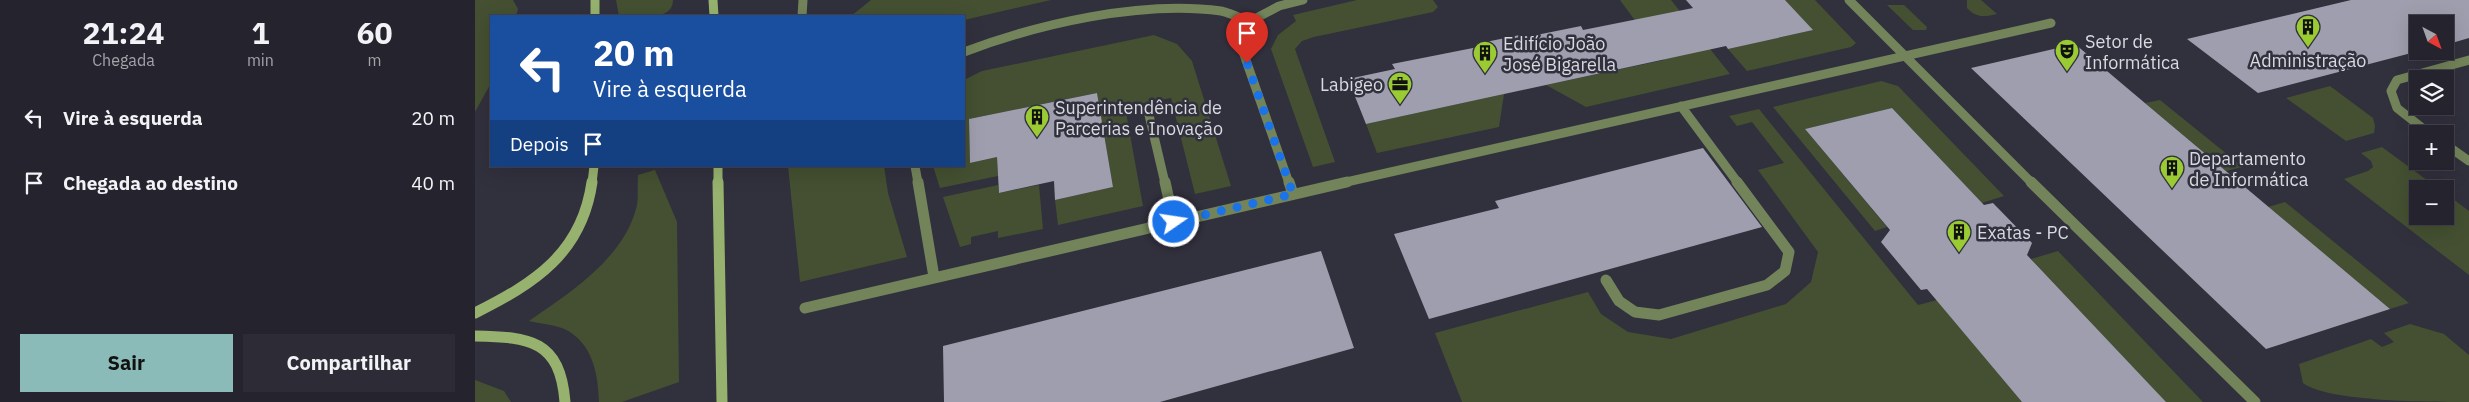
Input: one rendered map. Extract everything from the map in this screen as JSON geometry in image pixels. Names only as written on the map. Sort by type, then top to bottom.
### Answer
[{"type":"main road","points":[[595,0],[595,15]]},
{"type":"main road","points":[[713,0],[714,15]]},
{"type":"main road","points":[[475,313],[530,282],[566,250],[581,226],[589,201],[594,167]]},
{"type":"main road","points":[[718,167],[723,402]]},
{"type":"main road","points":[[475,336],[509,336],[537,344],[555,359],[565,381],[565,402]]},
{"type":"lane","points":[[802,15],[803,0]]},
{"type":"lane","points":[[1293,194],[1241,46],[1249,22],[1279,6],[1303,0]]},
{"type":"lane","points":[[1849,0],[2255,402]]},
{"type":"lane","points":[[965,52],[996,39],[1104,15],[1179,8],[1223,12],[1249,22]]},
{"type":"lane","points":[[805,308],[1293,194],[2051,23]]},
{"type":"lane","points":[[2419,125],[2397,108],[2391,91],[2397,80],[2469,60]]},
{"type":"lane","points":[[1606,280],[1619,301],[1635,312],[1659,315],[1767,285],[1785,271],[1789,252],[1681,106]]},
{"type":"lane","points":[[1149,115],[1174,222]]},
{"type":"lane","points":[[2454,150],[2469,161]]},
{"type":"lane","points":[[915,167],[934,277]]},
{"type":"green space","points":[[475,0],[513,0],[518,9],[516,15],[490,15],[490,85],[475,112]]},
{"type":"green space","points":[[616,0],[673,0],[667,12],[660,15],[619,15]]},
{"type":"green space","points":[[871,0],[1051,0],[965,20],[965,15],[852,15]]},
{"type":"green space","points":[[1357,0],[1433,0],[1438,7],[1433,12],[1314,37],[1302,41],[1295,49],[1335,162],[1313,167],[1271,49],[1278,35],[1296,21],[1293,15]]},
{"type":"green space","points":[[1620,0],[1671,0],[1730,74],[1586,107],[1546,85],[1664,60]]},
{"type":"green space","points":[[1785,0],[1815,0],[1856,43],[1851,47],[1747,71],[1728,49],[1812,30]]},
{"type":"green space","points":[[1967,0],[1981,0],[1997,14],[1985,16],[1974,14],[1967,8]]},
{"type":"green space","points":[[1887,5],[1904,5],[1927,27],[1926,30],[1913,30]]},
{"type":"green space","points":[[1154,35],[1177,44],[1192,61],[1231,186],[1195,194],[1171,98],[1125,107],[1143,206],[1058,225],[1055,200],[1113,187],[1097,93],[969,119],[970,163],[997,157],[998,176],[940,188],[933,167],[965,167],[965,80],[982,71]]},
{"type":"green space","points":[[1881,81],[1898,86],[2004,196],[1982,203],[1892,108],[1805,129],[1887,227],[1875,231],[1773,107]]},
{"type":"green space","points":[[2330,86],[2373,118],[2374,133],[2346,141],[2286,98]]},
{"type":"green space","points":[[1504,94],[1499,127],[1377,153],[1366,124]]},
{"type":"green space","points":[[2160,100],[2243,167],[2226,171],[2145,103]]},
{"type":"green space","points":[[1759,109],[1918,305],[1937,300],[2022,402],[1462,402],[1435,333],[1588,292],[1601,314],[1628,332],[1671,339],[1786,304],[1811,282],[1818,252],[1758,170],[1784,163],[1752,122],[1737,126],[1729,116]]},
{"type":"green space","points":[[2382,147],[2409,167],[2409,170],[2413,170],[2427,180],[2409,180],[2409,225],[2454,225],[2454,200],[2469,211],[2469,275],[2344,179],[2368,171],[2373,167],[2371,161],[2361,153]]},
{"type":"green space","points":[[788,167],[884,167],[888,193],[907,257],[800,282]]},
{"type":"green space","points":[[655,170],[677,222],[679,382],[622,402],[599,402],[596,373],[585,346],[570,332],[550,325],[529,321],[577,287],[607,259],[629,227],[636,209],[638,175]]},
{"type":"green space","points":[[998,185],[999,193],[1039,185],[1043,229],[998,238],[998,231],[971,237],[971,244],[960,247],[943,197]]},
{"type":"green space","points":[[2285,202],[2409,303],[2390,309],[2268,207]]},
{"type":"green space","points":[[2058,251],[2203,402],[2132,402],[2157,393],[2031,259]]},
{"type":"green space","points":[[2410,324],[2444,334],[2469,355],[2469,402],[2381,400],[2334,394],[2303,383],[2299,364],[2371,339],[2382,347],[2394,342],[2384,333]]},
{"type":"green space","points":[[475,380],[504,391],[511,402],[475,402]]},
{"type":"building","name":"Edifício João José Bigarella","points":[[1686,0],[1785,0],[1813,30],[1728,49],[1726,46],[1366,124],[1348,79],[1395,69],[1392,64],[1478,47],[1476,44],[1520,35],[1522,38],[1581,26],[1583,30],[1693,8]]},
{"type":"building","name":"Administração","points":[[2351,0],[2469,0],[2469,38],[2454,42],[2454,15],[2409,15],[2409,54],[2258,93],[2187,39]]},
{"type":"building","name":"Departamento de Informática","points":[[2075,44],[2390,309],[2266,349],[1971,68]]},
{"type":"building","name":"Superintendência de Parcerias e Inovação","points":[[1097,93],[1113,187],[1055,200],[1054,181],[999,193],[997,157],[970,163],[969,119]]},
{"type":"building","name":"Exatas - PC","points":[[1892,108],[1984,205],[1993,203],[2032,243],[2027,255],[2166,402],[2022,402],[1927,289],[1921,290],[1881,242],[1890,230],[1805,129]]},
{"type":"building","points":[[1703,148],[1762,227],[1429,319],[1394,234],[1499,208],[1495,201]]},
{"type":"building","points":[[1321,251],[1354,348],[1160,402],[944,402],[943,346]]},
{"type":"place","name":"Administração","points":[[2308,48]]},
{"type":"place","name":"Setor de Informática","points":[[2067,72]]},
{"type":"place","name":"Edifício João José Bigarella","points":[[1485,74]]},
{"type":"place","name":"Labigeo","points":[[1400,105]]},
{"type":"place","name":"Superintendência de Parcerias e Inovação","points":[[1037,138]]},
{"type":"place","name":"Departamento de Informática","points":[[2172,189]]},
{"type":"place","name":"Exatas - PC","points":[[1959,253]]},
{"type":"route","points":[[1174,222],[1293,194],[1247,63]]}]
